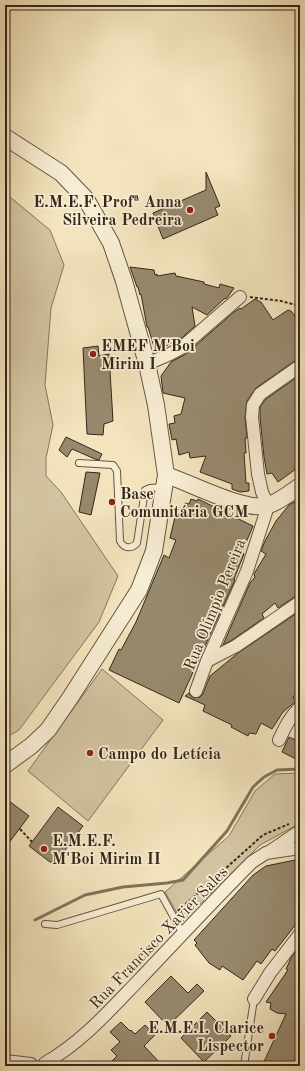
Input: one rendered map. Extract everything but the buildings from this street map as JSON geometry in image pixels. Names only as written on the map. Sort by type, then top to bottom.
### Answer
[{"type":"street","points":[[5,137],[61,173],[86,199],[111,243],[124,281],[147,364],[156,405],[166,481],[154,551],[139,590],[48,730],[31,746],[5,765]]},
{"type":"street","points":[[147,364],[181,348],[240,298]]},
{"type":"street","points":[[268,506],[262,492],[258,474],[252,416],[253,405],[260,394],[300,366]]},
{"type":"street","points":[[166,481],[181,480],[238,504],[254,507],[268,506],[285,497],[300,486]]},
{"type":"street","name":"Rua Olímpio Pereira","points":[[196,691],[207,661],[247,571],[268,506]]},
{"type":"street","points":[[207,661],[236,646],[300,602]]},
{"type":"street","points":[[279,740],[291,716],[300,707]]},
{"type":"street","points":[[266,853],[300,831]]},
{"type":"street","name":"Rua Francisco Xavier Sales","points":[[45,1064],[70,1046],[107,1012],[252,862],[266,853],[300,848]]},
{"type":"street","points":[[254,1000],[270,973],[300,934]]},
{"type":"street","points":[[5,1061],[31,1065],[37,1059],[42,1060],[45,1064]]},
{"type":"lane","points":[[79,463],[113,465],[117,471],[120,542],[122,546],[127,548],[132,547],[137,543],[146,490],[166,481]]},
{"type":"lane","points":[[45,924],[57,925],[161,894],[183,934]]},
{"type":"lane","points":[[244,1066],[254,1000]]},
{"type":"path","points":[[240,298],[247,296],[281,301],[300,306]]},
{"type":"path","points":[[20,829],[32,842]]},
{"type":"shaded area","points":[[5,193],[50,230],[64,265],[51,308],[45,385],[53,425],[46,458],[46,476],[61,492],[118,576],[99,622],[19,730],[5,738]]},
{"type":"shaded area","name":"Campo do Letícia","points":[[102,669],[163,720],[88,821],[28,771]]},
{"type":"shaded area","points":[[300,773],[300,825],[293,827],[260,845],[182,922],[165,892],[229,836],[255,791],[275,774]]},
{"type":"waterway","points":[[35,920],[85,895],[123,887],[183,880],[227,831],[253,787],[264,777],[277,770],[300,769]]},
{"type":"place","name":"E.M.E.F. Profª Anna Silveira Pedreira","points":[[190,210]]},
{"type":"place","name":"EMEF M'Boi Mirim I","points":[[93,354]]},
{"type":"place","name":"Base Comunitária GCM","points":[[112,502]]},
{"type":"place","name":"Campo do Letícia","points":[[90,753]]},
{"type":"place","name":"E.M.E.F. M'Boi Mirim II","points":[[44,849]]},
{"type":"place","name":"E.M.E.I. Clarice Lispector","points":[[272,1036]]}]
